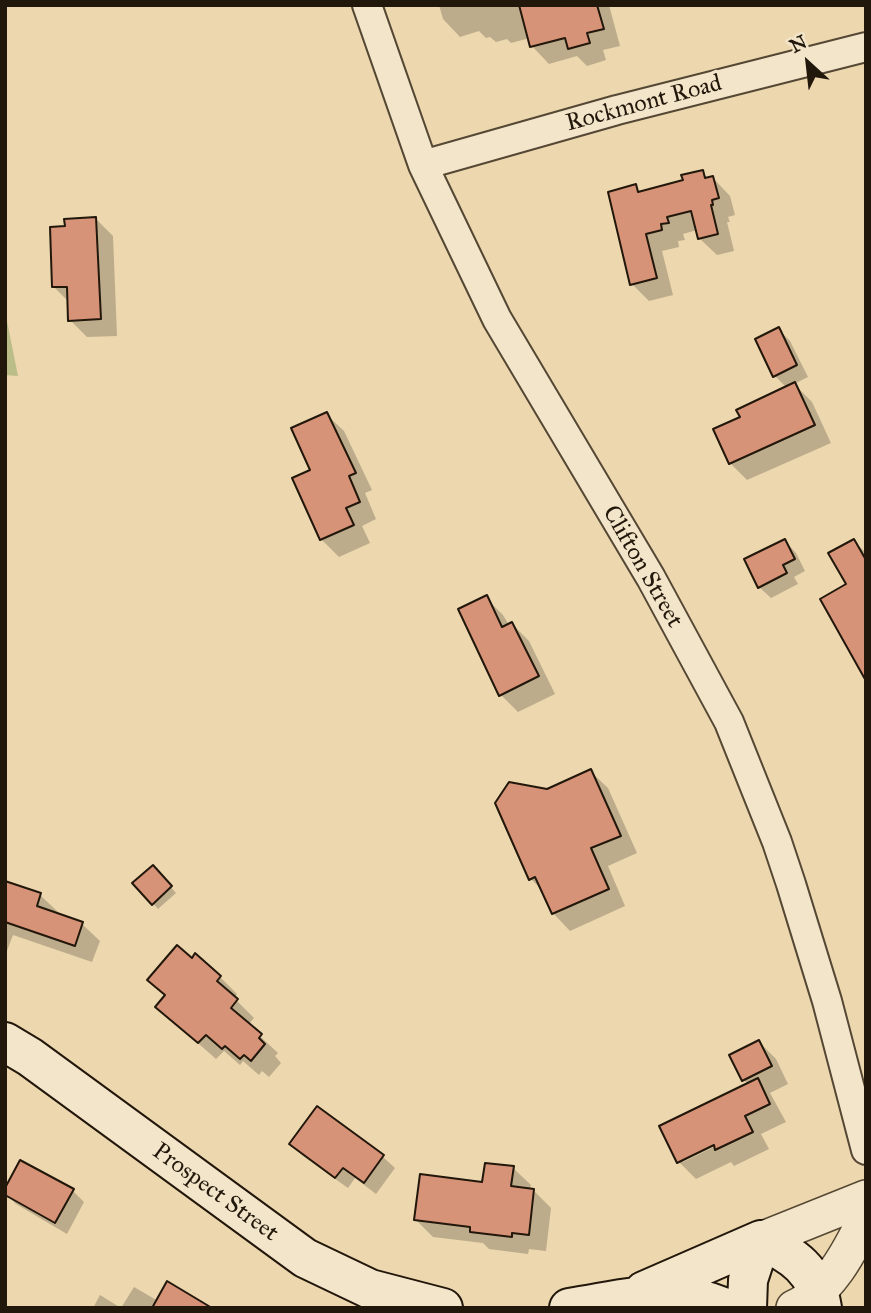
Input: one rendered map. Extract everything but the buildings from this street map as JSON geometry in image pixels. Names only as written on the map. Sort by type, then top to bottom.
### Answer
[{"type":"main road","name":"Prospect Street","points":[[5,1042],[305,1258],[370,1289],[443,1308]]},
{"type":"main road","points":[[629,1298],[761,1240]]},
{"type":"main road","points":[[761,1240],[795,1259],[809,1273],[812,1302]]},
{"type":"main road","points":[[747,1308],[748,1280],[761,1240]]},
{"type":"main road","points":[[569,1308],[653,1293],[694,1297],[726,1308]]},
{"type":"street","name":"Clifton Street","points":[[367,5],[423,165],[497,319],[651,578],[729,722],[791,884],[827,1001],[866,1150]]},
{"type":"street","name":"Rockmont Road","points":[[423,165],[617,110],[866,47]]},
{"type":"street","points":[[761,1240],[866,1199]]},
{"type":"street","points":[[812,1302],[845,1256],[866,1218]]},
{"type":"green space","points":[[5,311],[18,376],[5,375]]}]
